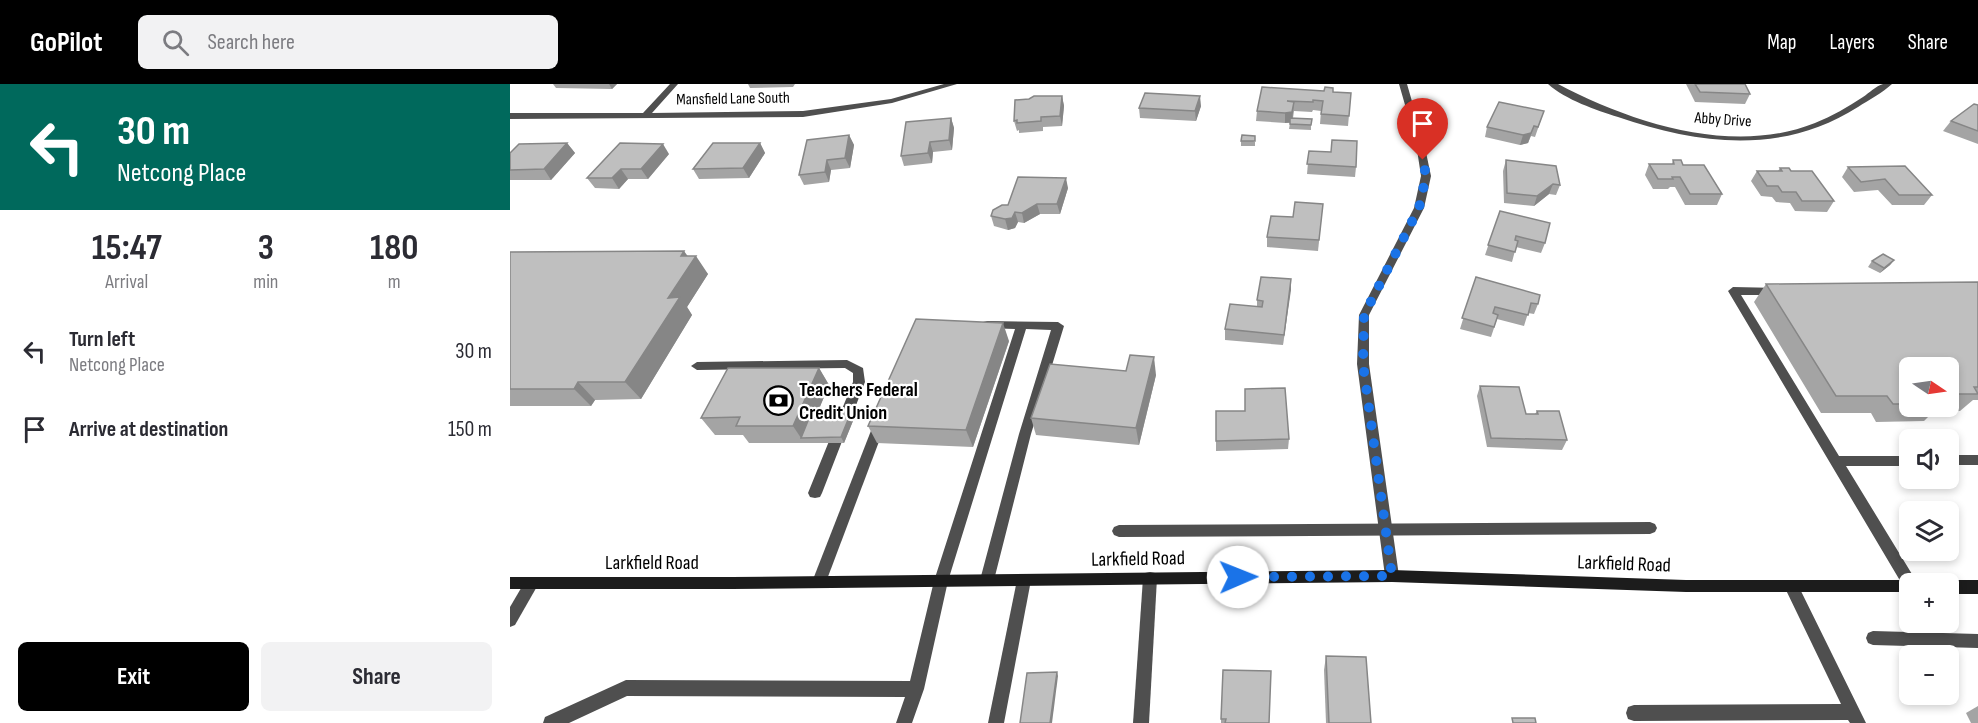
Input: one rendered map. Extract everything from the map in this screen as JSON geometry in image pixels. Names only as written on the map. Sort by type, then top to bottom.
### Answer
[{"type":"main road","name":"Larkfield Road","points":[[510,582],[819,582],[1392,576],[1686,586],[1899,585]]},
{"type":"main road","points":[[1959,586],[1978,587]]},
{"type":"street","points":[[645,115],[674,84]]},
{"type":"street","name":"Mansfield Lane South","points":[[510,116],[803,114],[892,101],[953,84]]},
{"type":"street","points":[[1392,576],[1363,364],[1364,315],[1419,208],[1426,176],[1420,143],[1403,84]]},
{"type":"street","name":"Abby Drive","points":[[1552,84],[1618,116],[1671,131],[1721,138],[1767,138],[1808,129],[1844,114],[1888,84]]},
{"type":"street","points":[[1791,290],[1733,291],[1903,573]]},
{"type":"street","points":[[976,325],[1058,326],[1024,434],[987,580]]},
{"type":"street","points":[[904,723],[916,689],[941,580],[1022,326]]},
{"type":"street","points":[[697,366],[847,364],[859,371],[859,382],[815,493]]},
{"type":"street","points":[[819,582],[884,413]]},
{"type":"street","points":[[1959,460],[1978,460]]},
{"type":"street","points":[[1836,461],[1899,461]]},
{"type":"street","points":[[1119,531],[1650,528]]},
{"type":"street","points":[[1141,723],[1150,578]]},
{"type":"street","points":[[996,723],[1024,580]]},
{"type":"street","points":[[510,620],[532,583]]},
{"type":"street","points":[[1634,712],[1856,718],[1791,585]]},
{"type":"street","points":[[1873,638],[1978,641]]},
{"type":"street","points":[[551,723],[626,688],[916,689]]},
{"type":"building","points":[[1695,84],[1745,84],[1750,94],[1700,92]]},
{"type":"building","points":[[1262,87],[1324,91],[1325,87],[1333,88],[1333,92],[1351,93],[1349,116],[1321,114],[1323,101],[1313,100],[1313,102],[1287,101],[1294,102],[1292,112],[1257,111]]},
{"type":"building","points":[[1145,93],[1200,96],[1195,111],[1139,108]]},
{"type":"building","points":[[1034,96],[1062,96],[1060,116],[1041,117],[1041,121],[1017,123],[1017,120],[1014,121],[1015,100],[1029,99]]},
{"type":"building","points":[[1499,102],[1544,111],[1538,127],[1534,126],[1531,133],[1523,135],[1487,127]]},
{"type":"building","points":[[1974,104],[1978,105],[1978,131],[1951,121]]},
{"type":"building","points":[[951,118],[949,140],[930,142],[928,153],[901,156],[906,122]]},
{"type":"building","points":[[1290,118],[1312,119],[1311,125],[1290,124]]},
{"type":"building","points":[[849,135],[845,158],[827,160],[825,172],[799,175],[807,140]]},
{"type":"building","points":[[1242,135],[1255,136],[1255,141],[1241,141]]},
{"type":"building","points":[[1332,140],[1357,141],[1356,167],[1307,164],[1309,151],[1331,152]]},
{"type":"building","points":[[567,143],[544,169],[510,170],[510,153],[519,144]]},
{"type":"building","points":[[620,143],[663,144],[641,169],[621,169],[612,178],[587,178]]},
{"type":"building","points":[[713,143],[760,143],[743,168],[693,169]]},
{"type":"building","points":[[1506,160],[1556,166],[1560,185],[1553,184],[1537,196],[1507,193]]},
{"type":"building","points":[[1673,160],[1681,160],[1683,165],[1704,165],[1722,194],[1690,194],[1680,177],[1658,179],[1649,164],[1674,164]]},
{"type":"building","points":[[1905,166],[1932,195],[1899,195],[1885,179],[1861,182],[1848,167]]},
{"type":"building","points":[[1780,168],[1789,168],[1791,171],[1812,171],[1834,201],[1802,201],[1796,192],[1782,192],[1778,186],[1767,186],[1757,171],[1782,171]]},
{"type":"building","points":[[1018,177],[1066,178],[1057,204],[1037,204],[1022,213],[1015,212],[1012,218],[991,216],[993,210],[1002,205],[1008,205]]},
{"type":"building","points":[[1295,202],[1323,204],[1319,240],[1267,237],[1271,216],[1293,217]]},
{"type":"building","points":[[1500,211],[1550,223],[1545,243],[1516,236],[1515,240],[1518,241],[1515,252],[1488,245]]},
{"type":"building","points":[[684,251],[681,256],[696,256],[668,298],[680,297],[625,382],[578,382],[574,389],[510,389],[510,252]]},
{"type":"building","points":[[1883,254],[1894,260],[1884,268],[1872,261]]},
{"type":"building","points":[[1261,277],[1291,279],[1284,335],[1225,329],[1230,304],[1262,307],[1263,301],[1257,300]]},
{"type":"building","points":[[1476,277],[1540,295],[1538,304],[1531,303],[1528,315],[1495,307],[1493,313],[1498,315],[1494,327],[1462,318]]},
{"type":"building","points":[[1978,282],[1978,387],[1974,387],[1978,394],[1959,394],[1959,357],[1899,357],[1899,404],[1893,404],[1887,396],[1836,396],[1766,284]]},
{"type":"building","points":[[916,319],[1003,323],[966,430],[868,426]]},
{"type":"building","points":[[1130,355],[1154,357],[1136,428],[1031,418],[1050,364],[1126,371]]},
{"type":"building","points":[[728,368],[819,368],[793,426],[736,426],[740,417],[701,418]]},
{"type":"building","points":[[1480,386],[1519,387],[1526,414],[1538,414],[1537,411],[1559,411],[1567,440],[1491,438]]},
{"type":"building","points":[[1285,388],[1289,439],[1216,441],[1216,411],[1245,411],[1245,389]]},
{"type":"building","points":[[852,410],[841,437],[801,438],[812,411]]},
{"type":"building","points":[[1326,656],[1366,657],[1371,723],[1329,723]]},
{"type":"building","points":[[1223,670],[1271,671],[1269,723],[1225,723],[1226,719],[1221,719]]},
{"type":"building","points":[[1057,672],[1050,723],[1020,723],[1027,673]]},
{"type":"building","points":[[1512,718],[1535,718],[1536,723],[1513,723]]},
{"type":"place","name":"Teachers Federal Credit Union","points":[[778,401]]},
{"type":"route","points":[[1238,577],[1392,576],[1363,364],[1364,315],[1419,208],[1426,176],[1423,160]]}]
